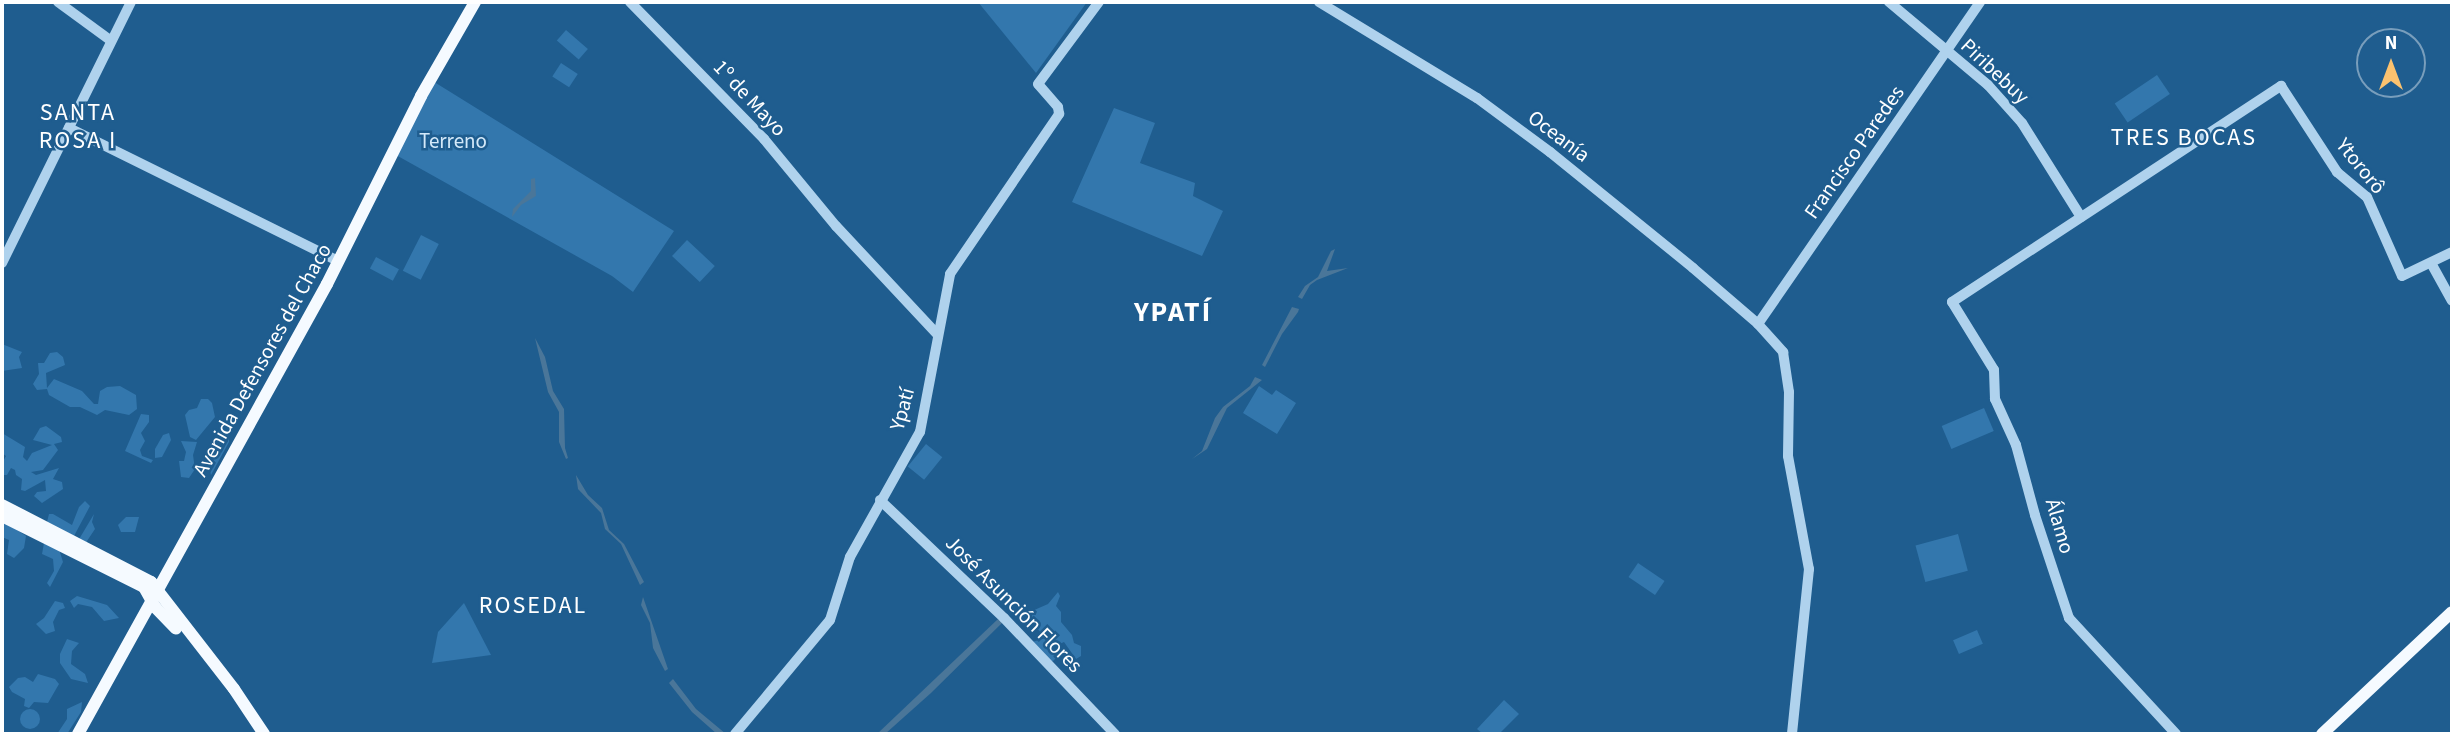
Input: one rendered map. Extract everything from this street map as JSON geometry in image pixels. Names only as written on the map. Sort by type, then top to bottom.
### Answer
[{"type":"main road","name":"Avenida Defensores del Chaco","points":[[78,734],[338,261],[421,96],[475,2]]},
{"type":"main road","points":[[2,505],[146,578],[155,596],[256,734]]},
{"type":"main road","points":[[2,516],[144,587],[155,596],[174,615],[234,689],[264,734]]},
{"type":"main road","points":[[2322,734],[2452,612]]},
{"type":"main road","points":[[2333,734],[2452,622]]},
{"type":"street","points":[[58,2],[110,40]]},
{"type":"street","points":[[2,263],[131,2]]},
{"type":"street","name":"1º de Mayo","points":[[630,2],[765,139],[836,226],[938,335]]},
{"type":"street","name":"Ypatí","points":[[735,734],[827,625],[850,558],[920,432],[950,274],[1059,114],[1058,107],[1038,84],[1098,2]]},
{"type":"street","name":"Oceanía","points":[[1320,2],[1477,98],[1576,173],[1758,324],[1783,352],[1789,392],[1788,456],[1809,569],[1792,734]]},
{"type":"street","name":"Piribebuy","points":[[1889,2],[1988,85],[2022,123],[2081,218]]},
{"type":"street","name":"Francisco Paredes","points":[[1758,324],[1980,2]]},
{"type":"street","name":"Ytororô","points":[[2081,218],[2281,86],[2337,172],[2367,197],[2402,276],[2431,263]]},
{"type":"street","points":[[69,128],[338,261]]},
{"type":"street","name":"Álamo","points":[[2081,218],[1952,302],[1994,370],[1995,399],[2016,445],[2035,515],[2069,618],[2176,734]]},
{"type":"street","points":[[2452,253],[2431,263],[2452,301]]},
{"type":"street","name":"José Asunción Flores","points":[[882,502],[1004,618],[1115,734]]},
{"type":"green space","points":[[978,2],[1087,2],[1036,73]]},
{"type":"green space","points":[[566,30],[588,49],[579,60],[557,41]]},
{"type":"green space","points":[[561,63],[578,74],[569,87],[552,76]]},
{"type":"green space","points":[[2157,75],[2170,94],[2128,123],[2115,104]]},
{"type":"green space","name":"Terreno","points":[[431,80],[674,231],[633,292],[612,276],[396,155]]},
{"type":"green space","points":[[1114,108],[1155,123],[1140,163],[1195,183],[1193,196],[1223,211],[1202,256],[1072,202]]},
{"type":"green space","points":[[421,235],[439,244],[421,280],[403,271]]},
{"type":"green space","points":[[687,240],[715,266],[700,282],[672,256]]},
{"type":"green space","points":[[376,257],[399,269],[393,281],[370,268]]},
{"type":"green space","points":[[2,344],[22,352],[19,357],[22,368],[2,371]]},
{"type":"green space","points":[[57,352],[63,357],[65,365],[46,373],[47,388],[54,379],[82,391],[94,404],[98,404],[100,391],[107,387],[120,386],[136,395],[137,409],[129,415],[105,410],[97,415],[80,407],[70,407],[49,395],[47,389],[37,390],[33,384],[39,374],[38,363],[44,363],[50,353]]},
{"type":"green space","points":[[1259,386],[1272,395],[1276,390],[1296,403],[1277,434],[1243,413]]},
{"type":"green space","points":[[201,399],[208,399],[212,403],[215,417],[196,440],[190,437],[185,415],[189,410],[197,408]]},
{"type":"green space","points":[[1984,408],[1994,431],[1951,449],[1942,426]]},
{"type":"green space","points":[[141,414],[149,415],[149,422],[141,433],[145,441],[140,450],[142,456],[153,460],[151,463],[125,451]]},
{"type":"green space","points":[[46,426],[61,437],[62,442],[54,444],[58,450],[43,470],[31,472],[36,475],[59,468],[53,479],[62,482],[63,489],[42,503],[34,496],[37,492],[46,491],[45,480],[25,491],[21,490],[22,479],[16,475],[15,470],[11,468],[7,475],[2,475],[2,463],[6,456],[2,453],[2,433],[25,447],[23,457],[27,461],[32,453],[52,445],[33,440],[40,428]]},
{"type":"green space","points":[[229,432],[229,442],[211,475],[209,466],[212,446],[217,438]]},
{"type":"green space","points":[[169,433],[171,440],[162,457],[155,458],[155,449],[163,435]]},
{"type":"green space","points":[[181,441],[197,442],[193,455],[195,469],[189,478],[181,477],[179,461],[184,461],[186,452]]},
{"type":"green space","points":[[926,444],[942,457],[924,480],[908,467]]},
{"type":"green space","points":[[85,501],[90,506],[74,536],[47,522],[49,514],[53,514],[72,525],[79,507]]},
{"type":"green space","points":[[94,514],[92,522],[95,529],[87,541],[88,547],[78,541]]},
{"type":"green space","points":[[126,517],[139,517],[135,532],[121,532],[118,525]]},
{"type":"green space","points":[[2,520],[26,536],[24,548],[14,558],[7,554],[9,540],[2,537]]},
{"type":"green space","points":[[1958,534],[1968,571],[1925,582],[1915,545]]},
{"type":"green space","points":[[44,543],[58,546],[63,562],[50,587],[47,583],[54,571],[53,559],[42,554]]},
{"type":"green space","points":[[1638,563],[1665,581],[1655,595],[1628,577]]},
{"type":"green space","points":[[1058,592],[1060,596],[1056,606],[1061,612],[1061,622],[1072,635],[1074,643],[1081,646],[1081,656],[1076,659],[1064,642],[1049,649],[1058,656],[1053,661],[1048,660],[1032,642],[1046,638],[1031,622],[1032,611],[1048,604]]},
{"type":"green space","points":[[77,596],[107,605],[119,618],[104,621],[92,607],[78,604],[74,608],[70,601]]},
{"type":"green space","points":[[55,601],[63,603],[65,608],[59,610],[53,622],[55,631],[46,634],[36,624],[44,618]]},
{"type":"green space","name":"ROSEDAL","points":[[464,603],[491,655],[432,663],[438,632]]},
{"type":"green space","points":[[1977,630],[1983,644],[1959,654],[1953,640]]},
{"type":"green space","points":[[67,639],[79,643],[72,651],[71,664],[85,674],[88,683],[71,679],[60,663],[60,654]]},
{"type":"green space","points":[[38,674],[55,679],[59,684],[48,703],[34,702],[29,708],[24,706],[25,699],[12,692],[9,687],[18,678],[25,677],[33,682]]},
{"type":"green space","points":[[1504,700],[1519,714],[1499,734],[1483,734],[1477,729]]},
{"type":"green space","points":[[82,702],[81,712],[67,734],[57,734],[67,719],[67,709]]},
{"type":"green space","points":[[30,709],[37,712],[40,719],[37,726],[30,729],[23,726],[20,719],[23,712]]},
{"type":"shaded area","points":[[535,178],[536,196],[521,205],[512,217],[513,209],[531,191],[531,179]]},
{"type":"shaded area","points":[[1335,249],[1327,271],[1348,268],[1317,280],[1310,285],[1302,299],[1298,297],[1305,286],[1318,277],[1331,251]]},
{"type":"shaded area","points":[[1292,307],[1299,309],[1298,312],[1282,334],[1265,367],[1262,365]]},
{"type":"shaded area","points":[[535,338],[545,357],[553,391],[564,409],[566,459],[559,442],[559,412],[548,392]]},
{"type":"shaded area","points":[[1255,377],[1262,380],[1227,408],[1207,449],[1192,459],[1202,451],[1215,418],[1223,407],[1250,386]]},
{"type":"shaded area","points":[[576,475],[588,495],[602,508],[609,530],[624,544],[644,582],[640,585],[621,544],[605,529],[601,513],[578,489]]},
{"type":"shaded area","points":[[643,597],[668,669],[665,671],[653,648],[650,623],[641,605]]},
{"type":"shaded area","points":[[998,619],[1002,623],[931,693],[885,734],[877,734]]},
{"type":"shaded area","points":[[673,679],[696,709],[726,734],[717,734],[692,712],[669,683]]},
{"type":"district","name":"SANTA ROSA I","points":[[78,127]]},
{"type":"district","name":"TRES BOCAS","points":[[2184,138]]},
{"type":"district","name":"YPATÍ","points":[[1173,312]]},
{"type":"district","name":"ROSEDAL","points":[[533,606]]}]
